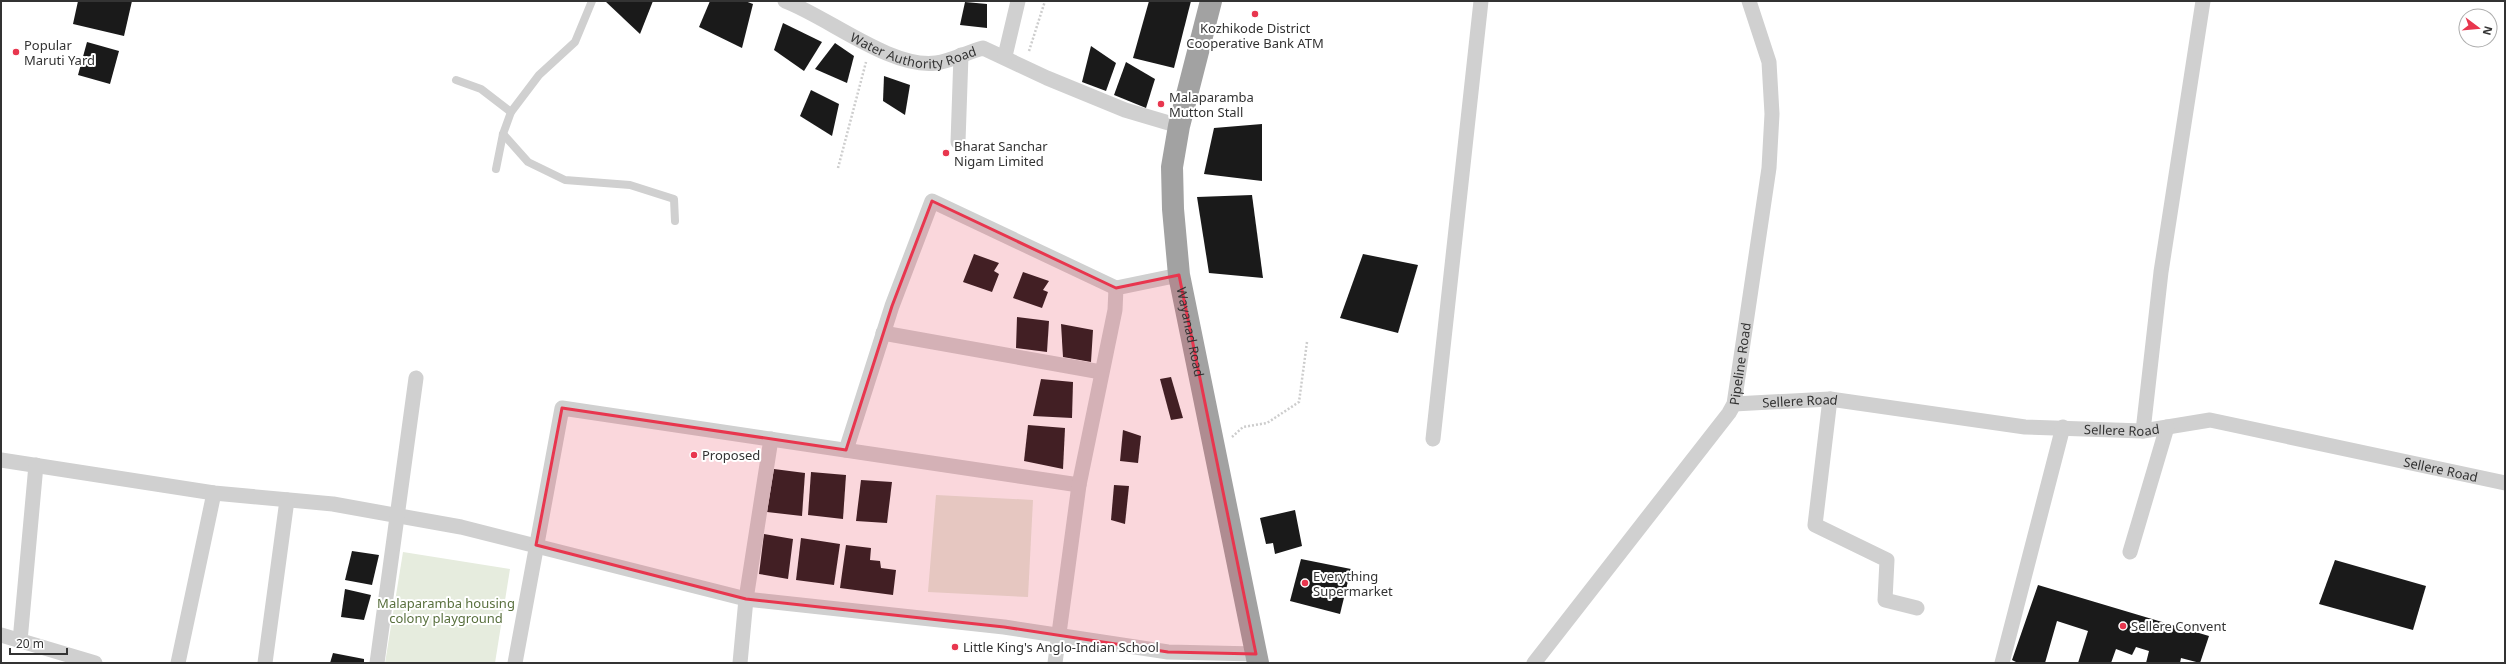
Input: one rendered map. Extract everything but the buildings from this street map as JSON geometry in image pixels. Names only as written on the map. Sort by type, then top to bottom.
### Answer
[{"type":"highway","name":"Wayanad Road","points":[[1211,1],[1179,126],[1172,174],[1173,208],[1180,275],[1257,658]]},
{"type":"street","name":"Water Authority Road","points":[[785,1],[805,8],[903,60],[936,63],[983,48],[1005,56],[1024,66],[1125,110],[1179,126]]},
{"type":"street","points":[[1005,56],[1018,1]]},
{"type":"street","points":[[1433,439],[1481,1]]},
{"type":"street","name":"Pipeline Road","points":[[1534,663],[1729,413],[1734,404],[1769,168],[1772,114],[1769,62],[1749,1]]},
{"type":"street","points":[[2143,431],[2161,272],[2203,1]]},
{"type":"street","points":[[958,142],[961,55]]},
{"type":"street","points":[[846,450],[883,333],[932,201],[1116,288],[1180,275]]},
{"type":"street","points":[[1055,663],[1060,635],[1079,485],[1101,372],[1115,310],[1116,288]]},
{"type":"street","points":[[883,333],[1101,372]]},
{"type":"street","points":[[377,663],[399,516],[416,378]]},
{"type":"street","points":[[1830,400],[1815,525],[1887,560],[1885,600],[1917,608]]},
{"type":"street","name":"Sellere Road","points":[[1734,404],[1830,400],[2025,427],[2063,427],[2143,431],[2210,420],[2505,483]]},
{"type":"street","points":[[515,663],[562,408],[1079,485]]},
{"type":"street","points":[[2002,663],[2063,427]]},
{"type":"street","points":[[2130,552],[2167,427]]},
{"type":"street","points":[[740,663],[746,598],[771,439]]},
{"type":"street","points":[[1,460],[214,493],[333,504],[461,527],[746,598],[1004,627],[1168,652],[1257,658]]},
{"type":"street","points":[[20,641],[36,465]]},
{"type":"street","points":[[178,663],[214,493]]},
{"type":"street","points":[[265,663],[287,500]]},
{"type":"street","points":[[1,636],[20,641],[71,660],[95,663]]},
{"type":"lane","points":[[496,169],[502,134],[511,112],[540,75],[575,42],[592,1]]},
{"type":"lane","points":[[456,80],[482,89],[511,112]]},
{"type":"lane","points":[[502,134],[528,162],[565,180],[630,184],[674,199],[675,221]]},
{"type":"path","points":[[1024,66],[1046,1]]},
{"type":"path","points":[[838,168],[871,44]]},
{"type":"path","points":[[1215,451],[1243,427],[1267,423],[1299,402],[1306,342]]},
{"type":"highlighted area","points":[[932,201],[1116,288],[1179,275],[1256,654],[1168,652],[1004,627],[746,599],[536,545],[562,408],[846,450],[892,306]]},
{"type":"green space","points":[[936,495],[1033,500],[1028,597],[928,592]]},
{"type":"green space","name":"Malaparamba housing colony playground","points":[[403,552],[510,569],[495,663],[385,663]]},
{"type":"place","name":"Kozhikode District Cooperative Bank ATM","points":[[1255,14]]},
{"type":"place","name":"Popular Maruti Yard","points":[[16,52]]},
{"type":"place","name":"Malaparamba Mutton Stall","points":[[1161,104]]},
{"type":"place","name":"Bharat Sanchar Nigam Limited","points":[[946,153]]},
{"type":"place","name":"Proposed","points":[[694,455]]},
{"type":"place","name":"Everything Supermarket","points":[[1305,583]]},
{"type":"place","name":"Sellere Convent","points":[[2123,626]]},
{"type":"place","name":"Little King's Anglo-Indian School","points":[[955,647]]}]
